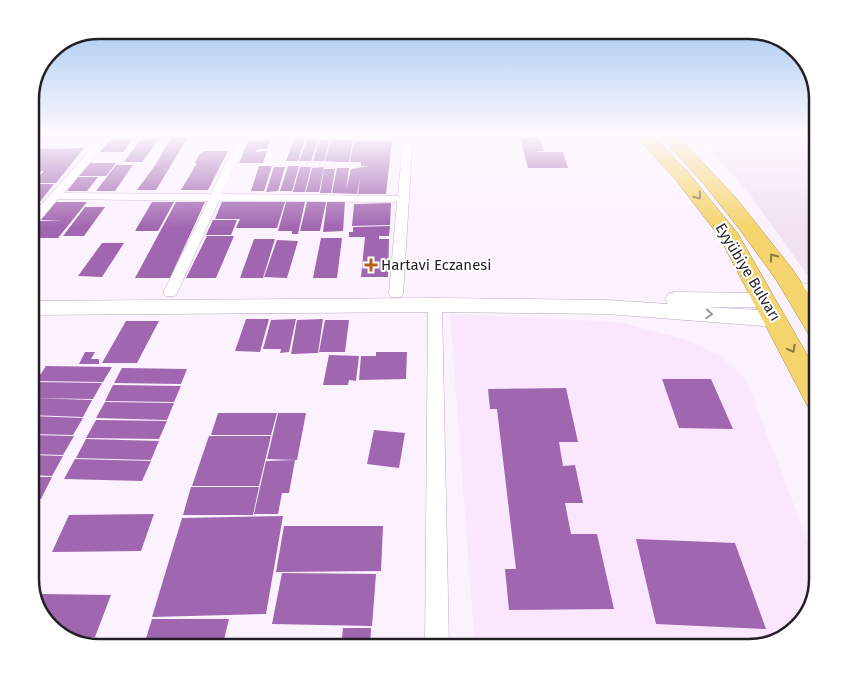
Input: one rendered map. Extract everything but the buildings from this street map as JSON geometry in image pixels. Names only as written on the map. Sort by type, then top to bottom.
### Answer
[{"type":"highway","name":"Eyyübiye Bulvarı","points":[[672,166],[728,234],[809,382]]},
{"type":"highway","name":"Eyyübiye Bulvarı","points":[[698,166],[734,207],[795,288],[809,312]]},
{"type":"main road","points":[[39,295],[170,293],[396,294],[764,300]]},
{"type":"main road","points":[[39,308],[435,305],[607,307],[776,319]]},
{"type":"street","points":[[39,214],[81,166]]},
{"type":"street","points":[[170,293],[230,166]]},
{"type":"street","points":[[396,294],[406,166]]},
{"type":"street","points":[[54,196],[403,199]]},
{"type":"street","points":[[795,288],[809,289]]},
{"type":"street","points":[[435,305],[437,639]]},
{"type":"shaded area","points":[[724,166],[809,166],[809,277],[748,192]]},
{"type":"shaded area","points":[[450,314],[619,322],[684,339],[717,354],[745,377],[809,544],[809,579],[805,602],[799,613],[786,627],[772,635],[749,639],[474,639]]},
{"type":"place","name":"Hartavi Eczanesi","points":[[371,265]]}]
